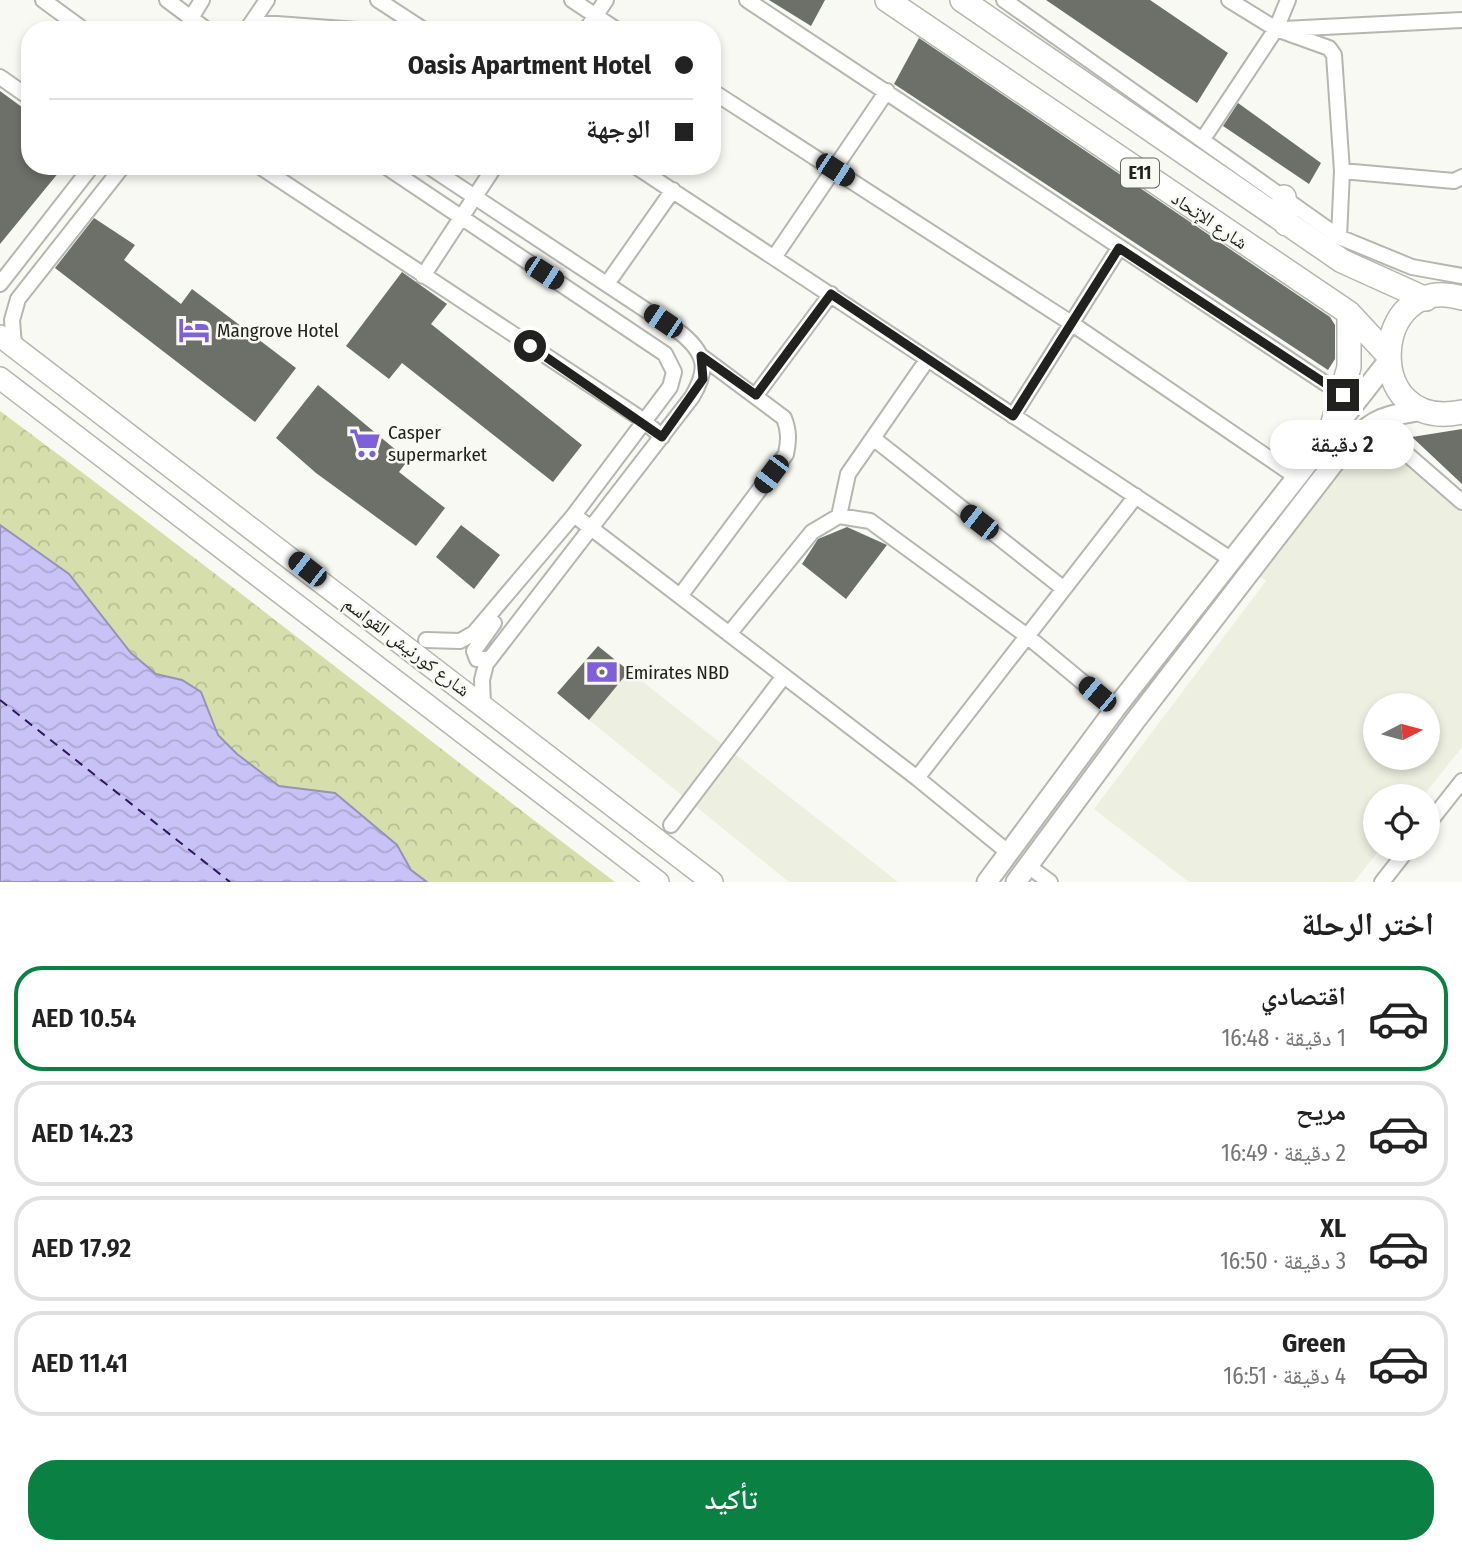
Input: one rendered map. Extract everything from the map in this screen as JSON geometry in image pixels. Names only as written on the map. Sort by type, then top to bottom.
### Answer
[{"type":"main road","name":"شارع الإتحاد","points":[[887,0],[1349,313],[1387,358],[1397,388],[1409,401],[1424,411]]},
{"type":"main road","name":"شارع الإتحاد","points":[[962,0],[1342,261],[1426,299]]},
{"type":"main road","points":[[1284,197],[1286,224]]},
{"type":"main road","points":[[1387,358],[1390,336],[1398,320],[1410,307],[1441,295],[1462,298]]},
{"type":"main road","points":[[1336,442],[1349,367],[1349,313]]},
{"type":"main road","name":"شارع كورنيش القواسم","points":[[7,341],[712,882]]},
{"type":"main road","name":"شارع كورنيش القواسم","points":[[0,378],[658,882]]},
{"type":"main road","points":[[1424,411],[1442,415],[1461,413]]},
{"type":"street","points":[[43,0],[72,21]]},
{"type":"street","points":[[167,0],[195,21]]},
{"type":"street","points":[[191,18],[202,0]]},
{"type":"street","points":[[253,21],[267,0]]},
{"type":"street","points":[[378,0],[410,21]]},
{"type":"street","points":[[572,0],[604,21]]},
{"type":"street","points":[[592,21],[606,0]]},
{"type":"street","points":[[747,0],[1343,395]]},
{"type":"street","points":[[1004,0],[1339,237],[1412,267],[1462,276]]},
{"type":"street","points":[[1229,0],[1276,29],[1329,48],[1334,55],[1342,171],[1339,237]]},
{"type":"street","points":[[1203,139],[1276,29],[1288,0]]},
{"type":"street","points":[[1276,29],[1462,20]]},
{"type":"street","points":[[0,77],[21,92]]},
{"type":"street","points":[[775,256],[887,91]]},
{"type":"street","points":[[721,97],[1072,323],[1295,476]]},
{"type":"street","points":[[1342,171],[1454,181],[1462,177]]},
{"type":"street","points":[[0,284],[85,175]]},
{"type":"street","points":[[0,313],[18,299],[116,175]]},
{"type":"street","points":[[272,175],[643,421],[662,437]]},
{"type":"street","points":[[398,175],[664,354],[674,372],[673,380],[574,515],[474,633],[460,641],[426,640]]},
{"type":"street","points":[[441,175],[682,334],[695,345],[701,356],[703,379],[592,530],[490,659],[482,680],[483,705]]},
{"type":"street","points":[[423,276],[489,175]]},
{"type":"street","points":[[649,175],[1232,560]]},
{"type":"street","points":[[607,284],[673,190]]},
{"type":"street","points":[[1013,416],[1119,248]]},
{"type":"street","points":[[756,395],[831,294]]},
{"type":"street","points":[[7,341],[18,299]]},
{"type":"street","points":[[680,596],[786,454],[789,430],[783,418],[756,395],[701,356]]},
{"type":"street","points":[[1016,882],[1336,442],[1387,358]]},
{"type":"street","points":[[839,516],[845,482],[927,360]]},
{"type":"street","points":[[987,882],[1115,709],[1295,476],[1336,442],[1369,424],[1391,415],[1424,411]]},
{"type":"street","points":[[873,438],[1064,589]]},
{"type":"street","points":[[1336,442],[1393,442],[1462,502]]},
{"type":"street","points":[[917,778],[1136,496]]},
{"type":"street","points":[[574,515],[917,778],[1009,853]]},
{"type":"street","points":[[729,634],[812,532],[839,516],[870,521],[1027,636],[1115,709]]},
{"type":"street","points":[[490,659],[477,659],[474,651],[499,617],[502,600]]},
{"type":"street","points":[[671,825],[784,676]]},
{"type":"street","points":[[1440,809],[1462,781]]},
{"type":"street","points":[[1382,882],[1399,861]]},
{"type":"street","points":[[1028,866],[1050,882]]},
{"type":"shaded area","points":[[1386,449],[1407,460],[1462,509],[1462,747],[1433,784],[1363,784],[1363,861],[1371,861],[1354,882],[1189,882],[1094,809],[1266,581],[1255,573],[1348,455]]},
{"type":"shaded area","points":[[629,671],[898,882],[789,882],[589,720]]},
{"type":"green space","points":[[0,411],[615,882],[427,882],[411,870],[397,845],[303,791],[279,786],[237,754],[218,735],[201,692],[182,680],[156,674],[131,653],[69,574],[0,525]]},
{"type":"water","points":[[0,525],[69,574],[131,653],[156,674],[182,680],[201,692],[218,735],[237,754],[279,786],[335,793],[397,845],[411,870],[427,882],[0,882]]},
{"type":"building","points":[[769,0],[825,0],[811,26]]},
{"type":"building","points":[[1046,0],[1150,0],[1228,53],[1197,103]]},
{"type":"building","points":[[919,38],[1330,317],[1335,325],[1335,359],[1328,370],[894,84]]},
{"type":"building","points":[[0,91],[21,106],[21,175],[57,175],[0,244]]},
{"type":"building","points":[[1238,103],[1321,163],[1309,184],[1223,126]]},
{"type":"building","points":[[94,218],[135,245],[124,260],[181,304],[192,289],[296,368],[255,422],[55,268]]},
{"type":"building","points":[[402,272],[447,304],[431,324],[582,445],[553,482],[402,363],[389,379],[346,346]]},
{"type":"building","points":[[318,385],[408,460],[399,472],[445,508],[416,546],[316,473],[276,438]]},
{"type":"building","points":[[1462,429],[1462,484],[1412,437]]},
{"type":"building","points":[[461,525],[500,555],[474,589],[436,557]]},
{"type":"building","points":[[847,527],[887,545],[846,599],[802,564],[818,539]]},
{"type":"building","points":[[598,646],[629,671],[589,720],[557,693]]},
{"type":"ferry route","points":[[0,700],[230,882]]},
{"type":"place","name":"Mangrove Hotel","points":[[194,330]]},
{"type":"place","name":"Casper supermarket","points":[[365,443]]},
{"type":"place","name":"Emirates NBD","points":[[602,672]]},
{"type":"route","points":[[530,346],[643,421],[662,437],[703,379],[701,356],[756,395],[831,294],[1013,416],[1119,248],[1343,395]]}]
